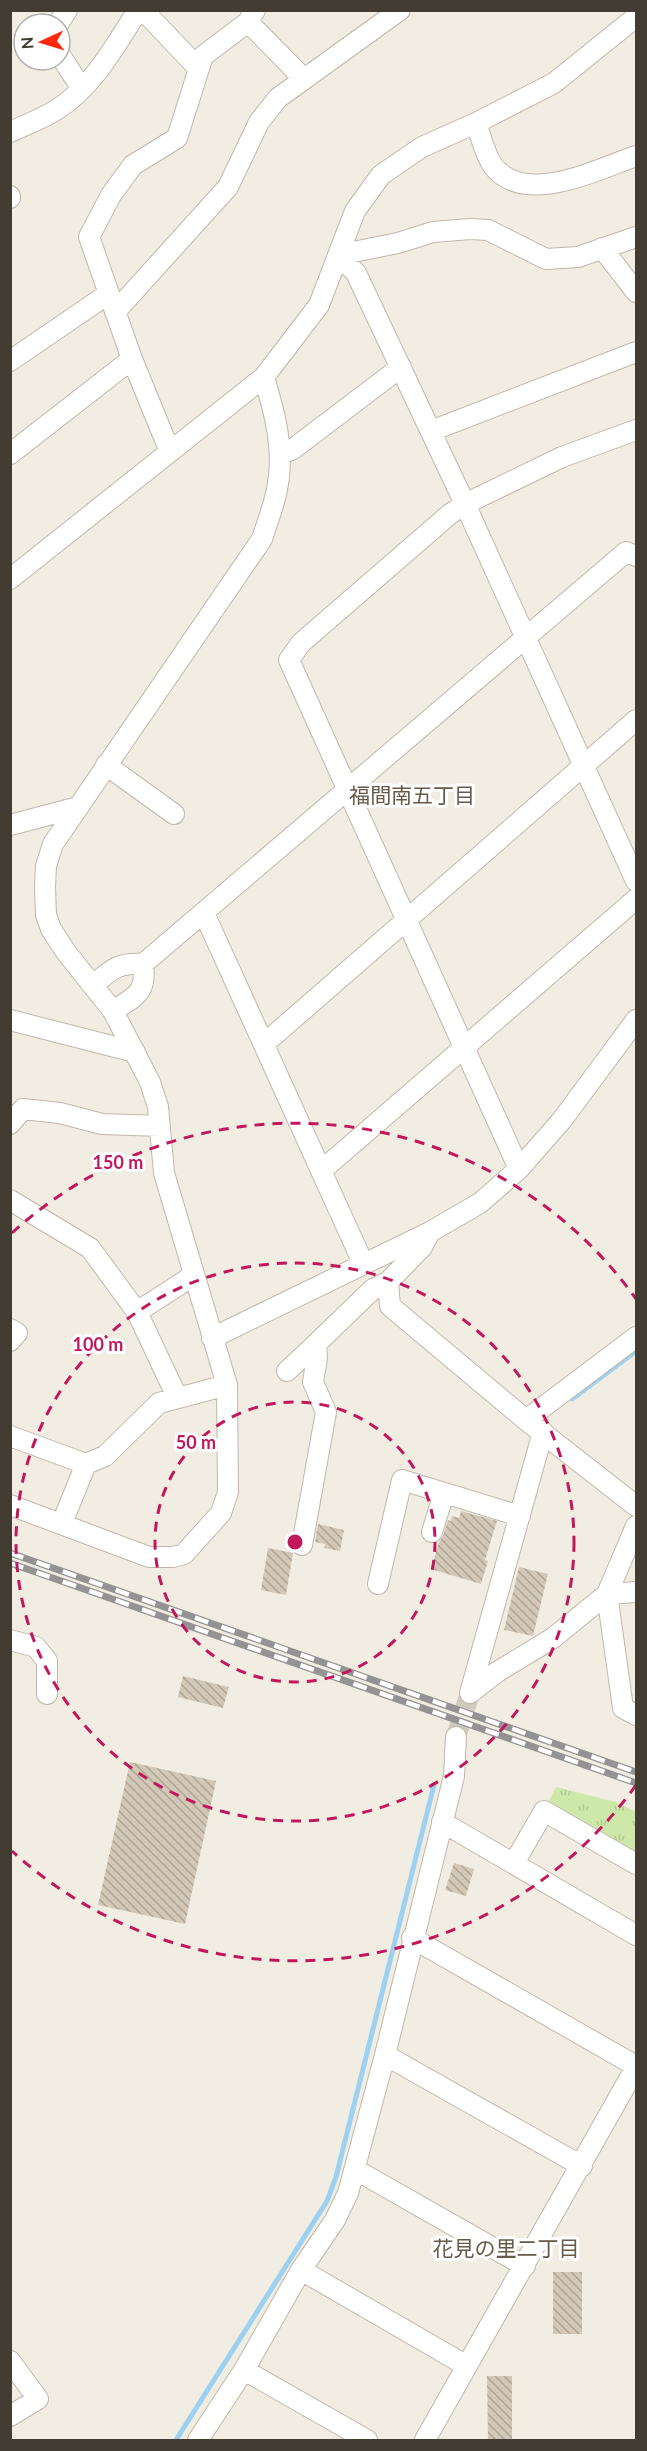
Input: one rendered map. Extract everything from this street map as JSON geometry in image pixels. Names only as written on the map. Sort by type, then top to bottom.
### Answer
[{"type":"street","points":[[10,132],[57,110],[82,89],[102,66],[138,10]]},
{"type":"street","points":[[143,10],[198,68]]},
{"type":"street","points":[[10,361],[112,303],[228,187],[259,123],[278,98],[400,10]]},
{"type":"street","points":[[170,452],[132,359],[89,237],[111,195],[133,165],[177,138],[203,56],[251,16],[303,78]]},
{"type":"street","points":[[10,579],[264,377],[319,305],[355,211],[381,175],[422,147],[476,123],[554,83],[636,17]]},
{"type":"street","points":[[71,72],[82,89]]},
{"type":"street","points":[[476,123],[492,165],[504,177],[527,186],[553,184],[636,156]]},
{"type":"street","points":[[338,255],[398,243],[433,232],[470,229],[488,230],[546,259],[578,257],[636,237]]},
{"type":"street","points":[[602,248],[636,292]]},
{"type":"street","points":[[338,255],[356,273],[401,367],[636,881]]},
{"type":"street","points":[[431,431],[636,352]]},
{"type":"street","points":[[10,454],[132,359]]},
{"type":"street","points":[[281,454],[293,449],[401,367]]},
{"type":"street","points":[[10,1505],[149,1557],[173,1557],[184,1554],[221,1513],[228,1492],[227,1385],[164,1173],[159,1107],[150,1082],[113,1011],[51,929],[46,915],[46,866],[53,844],[75,808],[262,539],[277,490],[281,454],[274,411],[264,377]]},
{"type":"street","points":[[519,1169],[289,660],[301,643],[450,514],[465,504],[562,458],[636,430]]},
{"type":"street","points":[[93,985],[118,966],[127,963],[143,964],[626,552],[636,556]]},
{"type":"street","points":[[264,1044],[636,720]]},
{"type":"street","points":[[106,765],[174,814]]},
{"type":"street","points":[[10,825],[75,808]]},
{"type":"street","points":[[321,1171],[636,899]]},
{"type":"street","points":[[204,913],[363,1263]]},
{"type":"street","points":[[113,1011],[141,990],[145,981],[143,964]]},
{"type":"street","points":[[10,1020],[135,1053]]},
{"type":"street","points":[[212,1338],[430,1232],[480,1203],[519,1169],[562,1120],[636,1020]]},
{"type":"street","points":[[10,1124],[23,1108],[60,1113],[102,1124],[160,1126]]},
{"type":"street","points":[[10,1200],[90,1248],[137,1312],[177,1397]]},
{"type":"street","points":[[287,1371],[373,1289],[388,1282],[422,1247],[430,1232]]},
{"type":"street","points":[[137,1312],[194,1275]]},
{"type":"street","points":[[388,1282],[390,1306],[526,1420],[636,1506]]},
{"type":"street","points":[[10,1329],[17,1334],[10,1341]]},
{"type":"street","points":[[526,1420],[636,1336]]},
{"type":"street","points":[[302,1545],[326,1412],[313,1382],[317,1358],[316,1344]]},
{"type":"street","points":[[10,1436],[86,1464],[105,1456],[159,1403],[227,1385]]},
{"type":"street","points":[[543,1432],[470,1693],[497,1672],[552,1638],[607,1594],[636,1526]]},
{"type":"street","points":[[62,1523],[86,1464]]},
{"type":"street","points":[[378,1584],[402,1480],[520,1516]]},
{"type":"street","points":[[432,1532],[444,1493]]},
{"type":"street","points":[[607,1594],[636,1592]]},
{"type":"street","points":[[607,1594],[623,1708],[636,1715]]},
{"type":"street","points":[[10,1640],[36,1647],[47,1660],[47,1694]]},
{"type":"street","points":[[198,2440],[244,2370],[301,2270],[335,2220],[356,2170],[454,1776],[456,1737]]},
{"type":"street","points":[[514,1863],[543,1811],[636,1864]]},
{"type":"street","points":[[442,1822],[636,1935]]},
{"type":"street","points":[[412,1938],[636,2066],[582,2166],[425,2440]]},
{"type":"street","points":[[385,2055],[582,2166]]},
{"type":"street","points":[[356,2170],[525,2266]]},
{"type":"street","points":[[301,2270],[467,2366]]},
{"type":"street","points":[[10,2361],[38,2399],[10,2416]]},
{"type":"street","points":[[244,2370],[367,2440]]},
{"type":"green space","points":[[556,1787],[616,1802],[636,1812],[636,1853],[547,1804]]},
{"type":"building","points":[[461,1511],[497,1521],[485,1560],[488,1561],[481,1584],[431,1569],[448,1520],[451,1521],[452,1516],[459,1518]]},
{"type":"building","points":[[318,1524],[344,1530],[340,1551],[324,1548],[325,1544],[315,1542]]},
{"type":"building","points":[[268,1548],[293,1553],[286,1595],[261,1590]]},
{"type":"building","points":[[519,1567],[548,1574],[533,1636],[504,1630]]},
{"type":"building","points":[[183,1676],[229,1687],[223,1708],[178,1697]]},
{"type":"building","points":[[130,1762],[216,1781],[185,1924],[98,1905]]},
{"type":"building","points":[[454,1863],[474,1869],[466,1896],[445,1890]]},
{"type":"building","points":[[553,2272],[582,2272],[582,2334],[553,2334]]},
{"type":"building","points":[[487,2376],[512,2376],[512,2440],[488,2440]]},
{"type":"waterway","points":[[572,1399],[636,1351]]},
{"type":"waterway","points":[[176,2440],[327,2201],[336,2177],[434,1785]]},
{"type":"tunnel","points":[[456,1737],[470,1693]]},
{"type":"railway","points":[[10,1553],[636,1772]]},
{"type":"railway","points":[[10,1563],[636,1783]]},
{"type":"district","name":"福間南五丁目","points":[[412,794]]},
{"type":"district","name":"花見の里二丁目","points":[[506,2247]]}]
